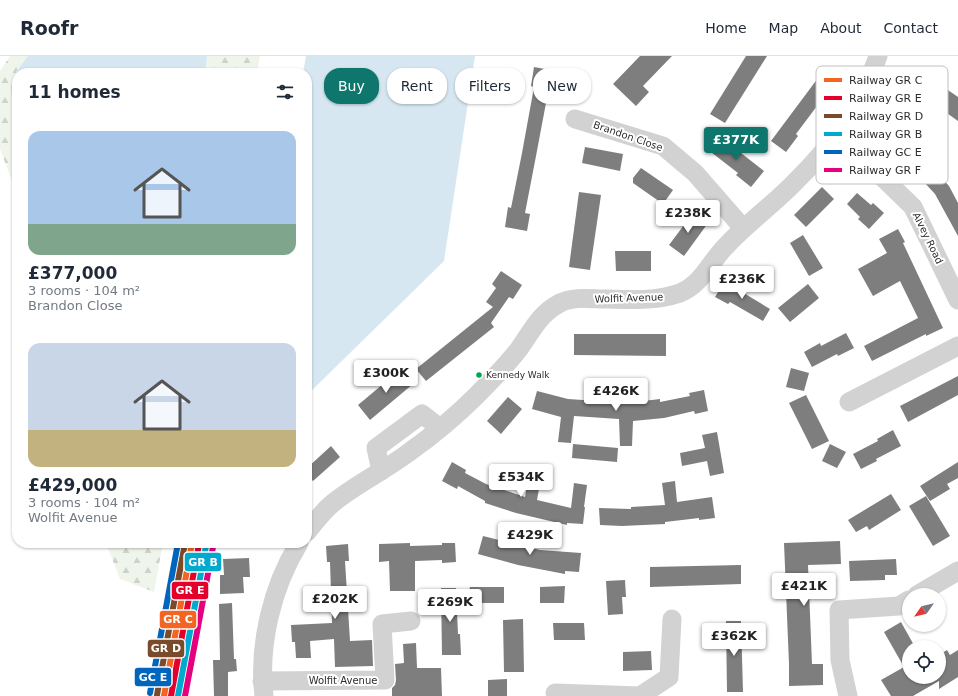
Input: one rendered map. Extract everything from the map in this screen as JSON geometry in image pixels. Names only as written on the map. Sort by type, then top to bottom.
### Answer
[{"type":"street","name":"Wolfit Avenue","points":[[874,66],[878,56]]},
{"type":"street","name":"Brandon Close","points":[[575,119],[663,146],[695,172],[743,228]]},
{"type":"street","name":"Wolfit Avenue","points":[[312,526],[332,504],[355,487],[408,454],[476,396],[508,363],[539,319],[550,310],[562,302],[570,300],[627,300],[665,297],[682,292],[693,286],[704,275],[716,256],[743,228],[794,183],[816,157]]},
{"type":"street","name":"Alvey Road","points":[[889,184],[913,206],[958,300]]},
{"type":"street","points":[[849,402],[958,346]]},
{"type":"street","name":"Wolfit Avenue","points":[[296,548],[289,559],[282,577],[270,616],[264,652],[263,688],[386,680],[382,624],[411,621]]},
{"type":"street","points":[[929,588],[958,571]]},
{"type":"street","points":[[848,696],[840,660],[839,610],[899,606],[902,604]]},
{"type":"street","points":[[555,693],[640,696],[669,676],[672,619]]},
{"type":"green space","points":[[10,56],[28,56],[19,68],[12,68],[12,181],[0,149],[0,71]]},
{"type":"green space","points":[[207,56],[260,56],[258,68],[206,68]]},
{"type":"green space","points":[[108,548],[162,548],[154,592],[120,579]]},
{"type":"water","points":[[28,56],[207,56],[206,68],[19,68]]},
{"type":"water","points":[[306,56],[475,56],[473,68],[455,68],[455,104],[468,104],[444,261],[312,390],[312,68],[304,68]]},
{"type":"building","points":[[640,56],[672,56],[643,86],[649,92],[636,106],[613,84]]},
{"type":"building","points":[[746,56],[767,56],[725,123],[710,114]]},
{"type":"building","points":[[533,73],[533,87],[531,86]]},
{"type":"building","points":[[816,81],[816,107],[796,134],[798,136],[786,152],[771,141]]},
{"type":"building","points":[[948,90],[958,97],[958,121],[948,114]]},
{"type":"building","points":[[533,92],[533,104],[546,104],[525,213],[530,214],[527,231],[505,227],[508,207],[511,208]]},
{"type":"building","points":[[718,135],[764,171],[751,187],[736,175],[738,173],[707,149]]},
{"type":"building","points":[[585,147],[623,154],[620,171],[582,163]]},
{"type":"building","points":[[641,168],[673,190],[663,204],[633,183],[633,178]]},
{"type":"building","points":[[926,184],[947,184],[949,186],[958,203],[958,236],[935,194]]},
{"type":"building","points":[[822,187],[834,199],[806,227],[794,215]]},
{"type":"building","points":[[579,192],[601,195],[590,270],[569,267]]},
{"type":"building","points":[[857,193],[871,205],[873,203],[884,213],[869,229],[858,219],[860,217],[847,204]]},
{"type":"building","points":[[693,213],[708,223],[684,256],[669,245]]},
{"type":"building","points":[[898,229],[905,242],[903,243],[943,328],[926,336],[926,334],[872,361],[864,346],[918,318],[900,281],[873,296],[858,269],[887,253],[879,239]]},
{"type":"building","points":[[803,235],[823,268],[809,276],[790,243]]},
{"type":"building","points":[[615,251],[651,251],[651,271],[616,271]]},
{"type":"building","points":[[501,271],[522,285],[513,299],[509,297],[491,323],[494,327],[426,381],[416,369],[493,307],[486,302],[496,288],[492,284]]},
{"type":"building","points":[[726,279],[739,286],[737,289],[770,309],[763,321],[730,302],[728,304],[715,297]]},
{"type":"building","points":[[808,284],[819,298],[790,322],[778,308]]},
{"type":"building","points":[[846,333],[854,348],[838,356],[837,354],[812,367],[804,352],[820,343],[821,346]]},
{"type":"building","points":[[574,334],[666,334],[666,356],[574,355]]},
{"type":"building","points":[[791,368],[809,373],[804,391],[786,387]]},
{"type":"building","points":[[401,369],[413,384],[370,420],[358,405]]},
{"type":"building","points":[[958,376],[958,395],[908,422],[900,406]]},
{"type":"building","points":[[704,390],[708,411],[695,414],[694,411],[664,418],[633,421],[632,446],[620,446],[619,419],[574,416],[571,443],[558,442],[561,417],[532,409],[537,391],[568,399],[627,403],[660,399],[660,402],[690,396],[689,393]]},
{"type":"building","points":[[806,395],[829,441],[812,449],[789,403]]},
{"type":"building","points":[[508,397],[522,409],[501,434],[487,421]]},
{"type":"building","points":[[893,430],[901,446],[861,469],[853,454],[878,441],[877,439]]},
{"type":"building","points":[[717,432],[724,473],[710,476],[707,461],[682,466],[680,453],[705,448],[702,435]]},
{"type":"building","points":[[573,444],[618,448],[617,462],[572,458]]},
{"type":"building","points":[[830,444],[846,452],[837,468],[822,461]]},
{"type":"building","points":[[331,446],[340,457],[313,481],[312,463]]},
{"type":"building","points":[[452,462],[466,470],[465,473],[486,484],[525,497],[529,475],[541,478],[537,500],[571,508],[574,483],[587,485],[583,524],[567,523],[567,525],[516,513],[485,503],[485,501],[458,486],[457,489],[442,481]]},
{"type":"building","points":[[958,462],[958,478],[947,484],[950,489],[930,501],[920,486]]},
{"type":"building","points":[[675,481],[677,502],[712,497],[715,518],[699,520],[699,518],[665,522],[665,524],[622,526],[600,525],[599,508],[631,509],[631,507],[665,505],[662,483]]},
{"type":"building","points":[[891,494],[901,510],[869,530],[867,526],[856,532],[848,520]]},
{"type":"building","points":[[926,496],[950,536],[933,546],[909,506]]},
{"type":"building","points":[[483,536],[540,550],[581,553],[579,572],[565,571],[565,574],[518,565],[478,554]]},
{"type":"building","points":[[840,541],[841,564],[808,565],[812,664],[823,664],[823,685],[789,686],[784,543]]},
{"type":"building","points":[[410,543],[410,546],[455,543],[456,562],[442,563],[442,560],[415,561],[415,591],[390,591],[389,561],[379,562],[379,544]]},
{"type":"building","points":[[348,544],[349,561],[345,561],[350,641],[372,640],[373,666],[335,667],[334,639],[310,641],[311,658],[296,658],[295,642],[292,642],[291,625],[332,623],[330,562],[327,562],[326,546]]},
{"type":"building","points":[[249,558],[250,577],[243,577],[244,593],[220,594],[220,575],[224,575],[223,559]]},
{"type":"building","points":[[896,559],[897,575],[885,575],[885,580],[850,581],[849,561]]},
{"type":"building","points":[[741,565],[741,584],[650,587],[650,567]]},
{"type":"building","points":[[625,580],[626,597],[622,597],[623,614],[608,615],[606,581]]},
{"type":"building","points":[[565,586],[564,603],[540,603],[540,587]]},
{"type":"building","points":[[470,587],[504,587],[504,603],[466,603]]},
{"type":"building","points":[[441,588],[456,588],[458,634],[460,634],[461,655],[442,655]]},
{"type":"building","points":[[232,603],[234,659],[236,659],[237,671],[228,672],[228,696],[214,696],[213,660],[220,660],[219,604]]},
{"type":"building","points":[[523,619],[524,672],[504,672],[503,620]]},
{"type":"building","points":[[726,621],[741,621],[743,692],[727,692]]},
{"type":"building","points":[[901,622],[902,632],[907,632],[911,640],[902,640],[902,664],[884,632]]},
{"type":"building","points":[[553,623],[584,623],[585,640],[554,640]]},
{"type":"building","points":[[416,643],[417,668],[441,668],[442,696],[392,696],[392,688],[395,685],[396,680],[395,664],[404,663],[403,644]]},
{"type":"building","points":[[958,650],[958,677],[939,689],[939,684],[946,684],[946,651],[950,655]]},
{"type":"building","points":[[651,651],[652,670],[623,671],[623,652]]},
{"type":"building","points":[[902,668],[902,684],[934,684],[913,696],[891,696],[881,680]]},
{"type":"building","points":[[507,679],[507,696],[488,696],[488,680]]},
{"type":"transit line","points":[[150,693],[177,548]]},
{"type":"transit line","points":[[157,695],[184,548]]},
{"type":"transit line","points":[[164,696],[191,548]]},
{"type":"transit line","points":[[171,696],[198,548]]},
{"type":"transit line","points":[[178,696],[206,548]]},
{"type":"transit line","points":[[185,696],[213,548]]},
{"type":"place","name":"Kennedy Walk","points":[[479,375]]}]
